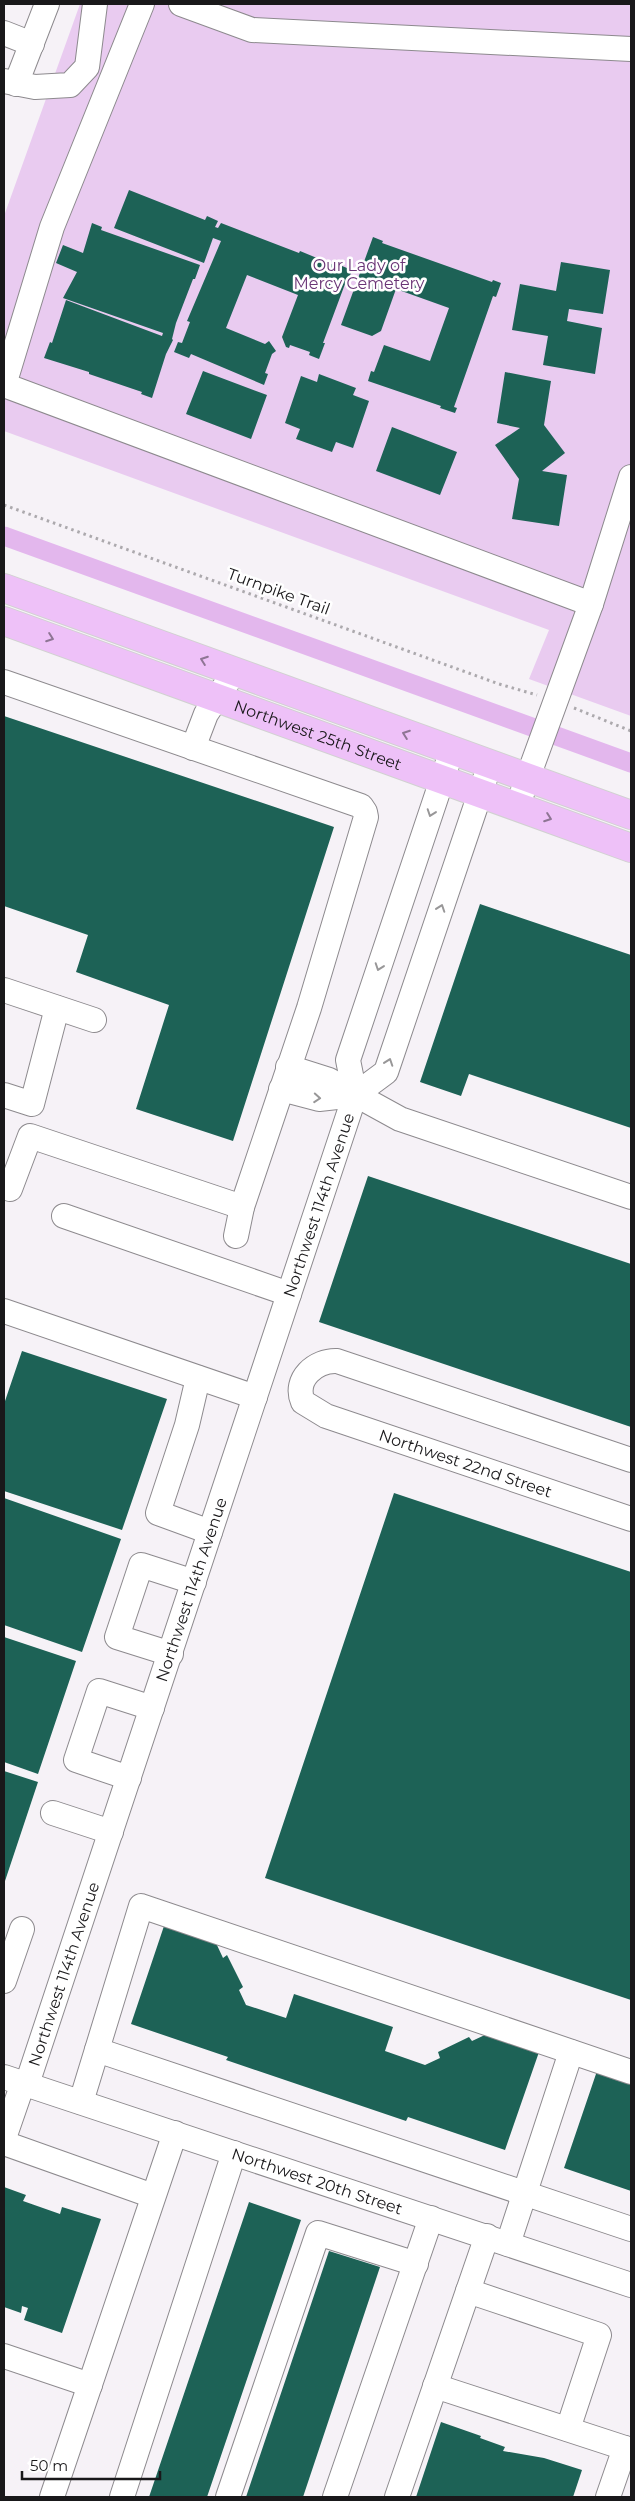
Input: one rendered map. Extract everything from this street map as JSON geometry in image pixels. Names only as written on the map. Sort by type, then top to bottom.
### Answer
[{"type":"main road","name":"Northwest 25th Street","points":[[4,588],[490,764],[533,765],[631,814]]},
{"type":"main road","name":"Northwest 25th Street","points":[[4,621],[631,848]]},
{"type":"street","points":[[44,5],[32,44],[10,83],[50,87],[70,84],[87,67],[95,4]]},
{"type":"street","points":[[142,4],[52,227],[4,385],[590,604]]},
{"type":"street","points":[[181,4],[252,30],[631,48]]},
{"type":"street","points":[[4,33],[32,44]]},
{"type":"street","points":[[517,807],[533,765],[552,704],[590,604],[631,477]]},
{"type":"street","points":[[193,748],[206,714],[235,671]]},
{"type":"street","points":[[4,682],[360,806],[365,812],[366,817],[317,979],[242,1207],[236,1236]]},
{"type":"street","name":"Northwest 114th Avenue","points":[[4,2138],[18,2081],[111,1832],[355,1095],[348,1060],[452,750]]},
{"type":"street","name":"Northwest 114th Avenue","points":[[355,1095],[386,1072],[490,764]]},
{"type":"street","points":[[4,990],[94,1020]]},
{"type":"street","points":[[32,1104],[57,1008]]},
{"type":"street","points":[[284,1078],[329,1080],[400,1119],[631,1197]]},
{"type":"street","points":[[4,1095],[32,1104],[37,1112],[10,1189],[4,1188]]},
{"type":"street","points":[[30,1136],[242,1207]]},
{"type":"street","points":[[64,1216],[289,1294]]},
{"type":"street","points":[[4,1311],[255,1397]]},
{"type":"street","name":"Northwest 22nd Street","points":[[631,1460],[337,1361],[320,1365],[306,1375],[301,1389],[303,1402],[311,1409],[342,1422],[631,1519]]},
{"type":"street","points":[[198,1378],[187,1425],[158,1514],[210,1532]]},
{"type":"street","points":[[171,1654],[117,1637],[140,1565],[194,1582]]},
{"type":"street","points":[[129,1778],[76,1760],[78,1751],[99,1691],[152,1708]]},
{"type":"street","points":[[53,1813],[111,1832]]},
{"type":"street","points":[[81,2102],[141,1906],[631,2072]]},
{"type":"street","points":[[4,1981],[22,1929]]},
{"type":"street","points":[[97,2050],[631,2229]]},
{"type":"street","points":[[397,2497],[468,2291],[524,2193],[571,2052]]},
{"type":"street","name":"Northwest 20th Street","points":[[18,2081],[631,2285]]},
{"type":"street","points":[[52,2497],[174,2133]]},
{"type":"street","points":[[4,2143],[153,2196]]},
{"type":"street","points":[[122,2497],[234,2153]]},
{"type":"street","points":[[335,2497],[431,2218]]},
{"type":"street","points":[[228,2497],[318,2234],[416,2264]]},
{"type":"street","points":[[468,2291],[599,2335],[568,2429]]},
{"type":"street","points":[[4,2356],[90,2385]]},
{"type":"street","points":[[435,2386],[628,2449],[608,2497]]},
{"type":"path","name":"Turnpike Trail","points":[[4,505],[631,731]]},
{"type":"green space","name":"Our Lady of Mercy Cemetery","points":[[80,4],[631,4],[631,716],[529,679],[549,630],[4,431],[4,216]]},
{"type":"building","points":[[129,190],[205,220],[207,216],[218,221],[215,227],[218,228],[221,223],[299,253],[300,251],[341,268],[342,266],[352,270],[323,343],[325,343],[319,359],[309,355],[310,352],[290,345],[289,348],[286,347],[282,337],[298,295],[247,275],[226,328],[265,344],[269,341],[276,351],[272,354],[265,373],[268,374],[264,385],[191,354],[189,358],[174,352],[178,342],[182,343],[190,322],[187,321],[221,241],[213,238],[204,263],[114,228]]},
{"type":"building","points":[[92,223],[102,227],[101,230],[200,265],[176,323],[173,340],[166,354],[152,398],[141,394],[142,392],[89,374],[89,372],[44,358],[50,342],[52,343],[66,300],[162,336],[163,333],[63,298],[77,272],[56,263],[63,245],[83,253]]},
{"type":"building","points":[[373,237],[383,241],[382,243],[492,282],[493,280],[501,283],[496,297],[493,296],[454,407],[457,408],[455,413],[440,408],[441,406],[368,381],[371,371],[374,372],[384,345],[430,361],[449,308],[396,289],[381,331],[372,336],[341,325]]},
{"type":"building","points":[[561,262],[610,270],[603,314],[569,309],[567,321],[602,328],[595,374],[543,365],[548,336],[512,330],[520,284],[556,291]]},
{"type":"building","points":[[203,371],[267,395],[251,439],[186,414]]},
{"type":"building","points":[[505,372],[551,381],[544,425],[565,453],[542,471],[567,475],[559,526],[512,519],[519,479],[495,445],[520,428],[497,423]]},
{"type":"building","points":[[319,374],[356,388],[353,395],[369,401],[353,448],[336,442],[332,452],[296,439],[300,429],[285,423],[301,376],[317,382]]},
{"type":"building","points":[[392,427],[457,452],[440,495],[376,471]]},
{"type":"building","points":[[4,716],[334,827],[233,1141],[136,1109],[169,1005],[76,972],[88,935],[4,906]]},
{"type":"building","points":[[480,904],[631,955],[631,1128],[469,1074],[461,1096],[420,1082]]},
{"type":"building","points":[[368,1176],[631,1264],[631,1427],[319,1322]]},
{"type":"building","points":[[22,1351],[167,1399],[122,1530],[4,1491],[4,1404]]},
{"type":"building","points":[[394,1493],[631,1572],[631,2000],[265,1878]]},
{"type":"building","points":[[4,1498],[121,1539],[82,1652],[4,1625]]},
{"type":"building","points":[[4,1637],[76,1661],[38,1774],[4,1762]]},
{"type":"building","points":[[4,1771],[38,1782],[4,1884]]},
{"type":"building","points":[[164,1926],[216,1943],[223,1958],[227,1955],[243,1987],[239,1990],[246,2005],[286,2018],[294,1994],[393,2027],[385,2051],[425,2065],[440,2058],[438,2052],[469,2037],[472,2041],[487,2034],[539,2052],[505,2150],[408,2117],[406,2121],[226,2060],[228,2057],[131,2024]]},
{"type":"building","points":[[597,2071],[631,2083],[631,2191],[564,2168]]},
{"type":"building","points":[[4,2187],[26,2195],[23,2201],[60,2214],[62,2207],[101,2219],[62,2333],[24,2320],[28,2308],[22,2306],[21,2313],[4,2307]]},
{"type":"building","points":[[249,2202],[301,2220],[207,2497],[149,2497]]},
{"type":"building","points":[[329,2251],[380,2267],[303,2497],[246,2497]]},
{"type":"building","points":[[441,2422],[481,2436],[480,2438],[505,2447],[503,2451],[544,2458],[582,2470],[573,2497],[416,2497]]},
{"type":"waterway","points":[[4,536],[631,763]]}]
